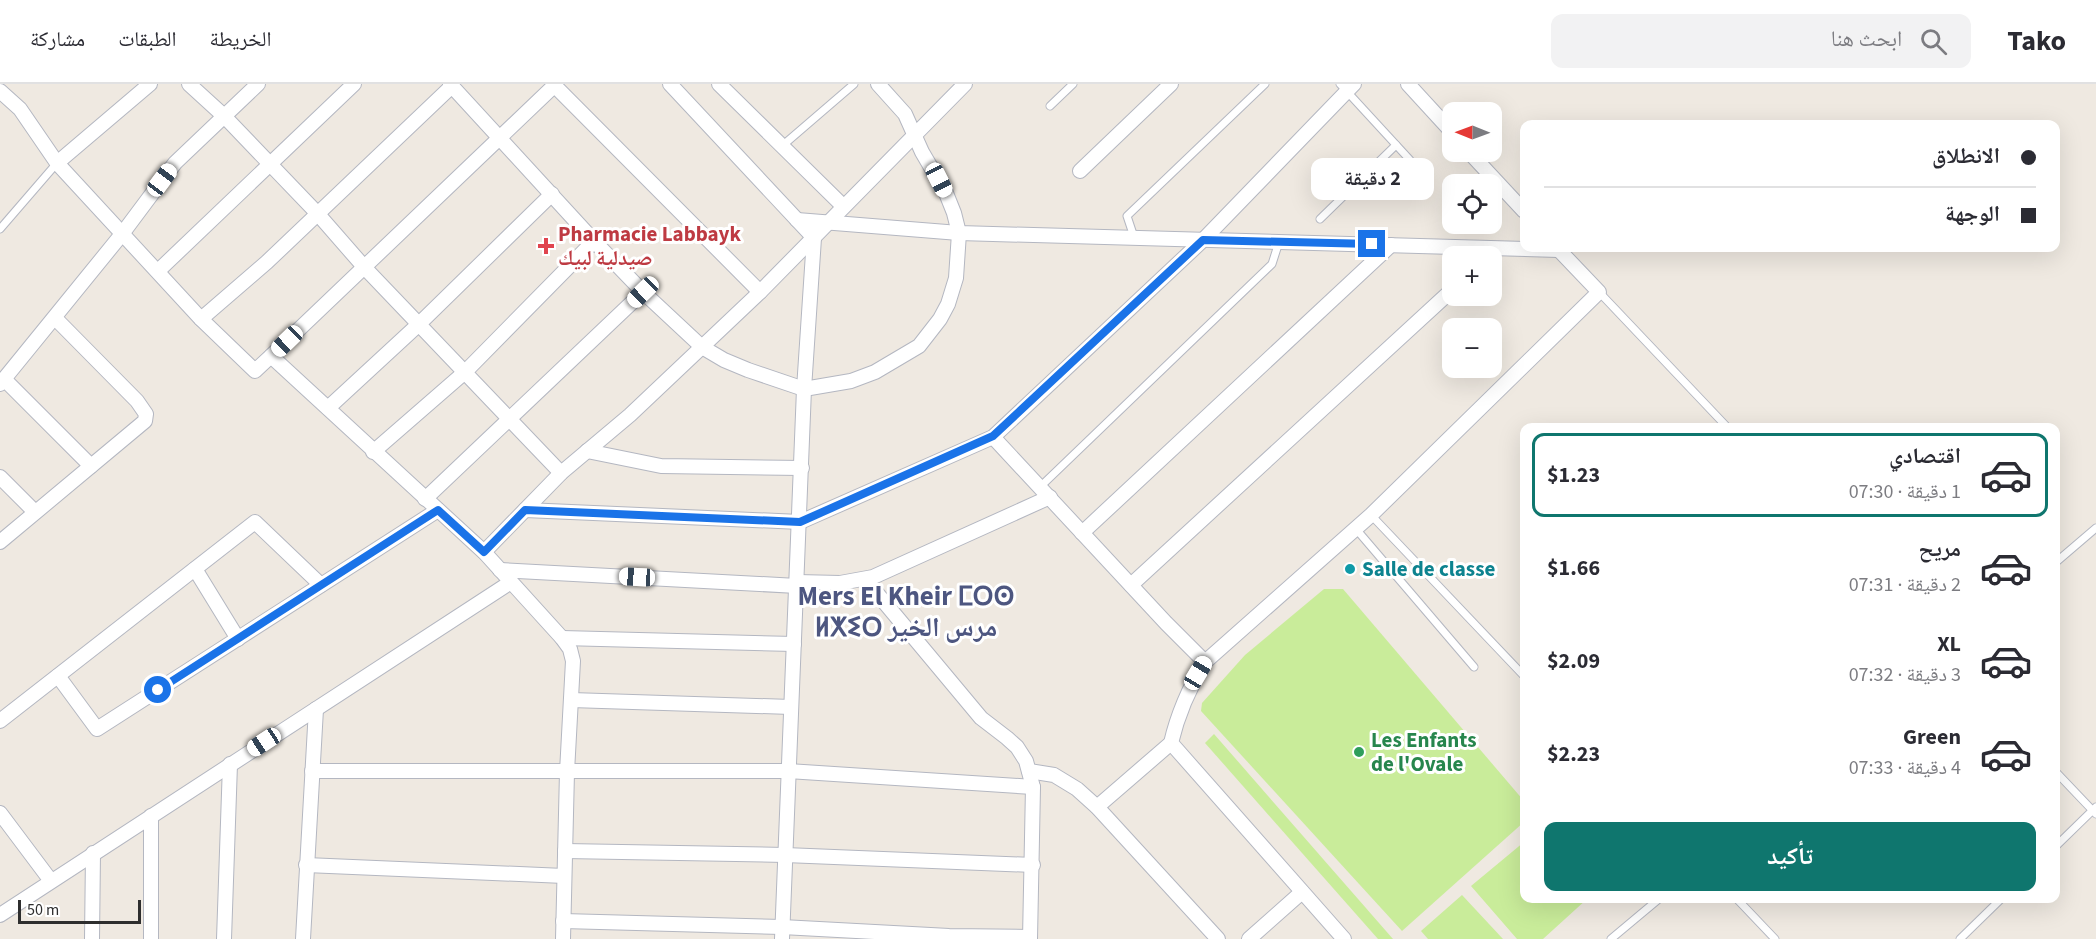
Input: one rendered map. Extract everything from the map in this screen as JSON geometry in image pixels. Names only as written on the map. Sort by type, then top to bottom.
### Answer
[{"type":"street","points":[[57,163],[150,84]]},
{"type":"street","points":[[189,84],[224,116],[318,213],[365,268],[561,473]]},
{"type":"street","points":[[5,377],[122,234],[176,162],[258,84]]},
{"type":"street","points":[[158,271],[354,84]]},
{"type":"street","points":[[0,91],[20,109],[57,163],[201,319],[255,370],[365,268],[554,84],[760,292]]},
{"type":"street","points":[[670,84],[814,238],[804,389],[782,933]]},
{"type":"street","points":[[719,84],[843,206]]},
{"type":"street","points":[[201,319],[267,262],[451,85],[594,241],[643,292],[702,347],[748,370],[804,389],[851,381],[875,372],[919,346],[934,329],[948,304],[956,278],[959,233],[946,193],[905,114],[878,84]]},
{"type":"street","points":[[484,552],[561,473],[760,292],[965,84]]},
{"type":"street","points":[[1080,171],[1171,84]]},
{"type":"street","points":[[1408,84],[1442,121]]},
{"type":"street","points":[[525,510],[800,522],[993,436],[1203,240],[1347,86]]},
{"type":"street","points":[[1479,162],[1520,207]]},
{"type":"street","points":[[328,408],[419,324],[552,194]]},
{"type":"street","points":[[797,220],[959,233],[1391,245],[1442,248]]},
{"type":"street","points":[[373,452],[465,372],[594,241]]},
{"type":"street","points":[[1082,532],[1391,245]]},
{"type":"street","points":[[1502,252],[1520,251]]},
{"type":"street","points":[[1097,807],[1171,743],[1179,713],[1191,684],[1205,662],[1371,515],[1599,292],[1561,252]]},
{"type":"street","points":[[425,499],[643,292]]},
{"type":"street","points":[[1131,585],[1442,299]]},
{"type":"street","points":[[0,542],[145,422],[146,414],[137,401],[55,318]]},
{"type":"street","points":[[271,356],[484,552],[570,649],[573,661],[567,772],[563,939]]},
{"type":"street","points":[[0,360],[5,377],[91,466]]},
{"type":"street","points":[[993,436],[1205,662]]},
{"type":"street","points":[[587,451],[661,466],[802,468]]},
{"type":"street","points":[[0,477],[35,512]]},
{"type":"street","points":[[500,570],[840,584],[865,579],[1045,492]]},
{"type":"street","points":[[58,676],[97,729],[438,510]]},
{"type":"street","points":[[0,721],[255,522],[321,585]]},
{"type":"street","points":[[195,570],[238,639]]},
{"type":"street","points":[[563,921],[646,924],[716,932],[1030,938],[1033,787],[1029,771],[1017,747],[981,718],[865,579]]},
{"type":"street","points":[[0,915],[511,582]]},
{"type":"street","points":[[562,638],[794,644]]},
{"type":"street","points":[[571,700],[791,707]]},
{"type":"street","points":[[303,939],[316,709]]},
{"type":"street","points":[[1171,743],[1344,939]]},
{"type":"street","points":[[224,939],[230,764]]},
{"type":"street","points":[[312,771],[788,771],[1033,787]]},
{"type":"street","points":[[1029,771],[1054,775],[1077,789],[1097,807],[1218,939]]},
{"type":"street","points":[[0,813],[51,881]]},
{"type":"street","points":[[151,816],[151,939]]},
{"type":"street","points":[[565,851],[785,855],[1033,865]]},
{"type":"street","points":[[92,939],[93,853]]},
{"type":"street","points":[[306,865],[564,876]]},
{"type":"street","points":[[1249,939],[1302,892]]},
{"type":"street","points":[[646,924],[646,939]]},
{"type":"lane","points":[[782,146],[854,84]]},
{"type":"lane","points":[[1050,106],[1073,84]]},
{"type":"lane","points":[[1134,238],[1127,216],[1265,84]]},
{"type":"lane","points":[[1347,86],[1410,160]]},
{"type":"lane","points":[[1320,219],[1396,145]]},
{"type":"lane","points":[[0,229],[57,163]]},
{"type":"lane","points":[[1045,492],[1272,264],[1279,242]]},
{"type":"lane","points":[[1599,292],[1723,423]]},
{"type":"lane","points":[[1371,515],[1520,672]]},
{"type":"lane","points":[[2060,559],[2096,528]]},
{"type":"lane","points":[[1356,529],[1474,667]]},
{"type":"lane","points":[[2060,776],[2095,810],[2060,842]]},
{"type":"lane","points":[[1611,939],[1654,903]]},
{"type":"lane","points":[[1741,903],[1775,939]]},
{"type":"lane","points":[[1960,939],[1997,903]]},
{"type":"green space","name":"Les Enfants de l'Ovale","points":[[1324,589],[1343,589],[1520,796],[1520,826],[1402,931],[1201,711],[1202,703],[1245,655]]},
{"type":"green space","points":[[1214,734],[1393,939],[1378,939],[1205,743]]},
{"type":"green space","points":[[1520,845],[1520,903],[1583,903],[1543,939],[1517,939],[1471,886]]},
{"type":"green space","points":[[1462,895],[1503,939],[1428,939],[1421,931]]},
{"type":"place","name":"Pharmacie Labbayk صيدلية لبيك","points":[[546,246]]},
{"type":"place","name":"Salle de classe","points":[[1350,569]]},
{"type":"place","name":"Les Enfants de l'Ovale","points":[[1359,752]]},
{"type":"district","name":"Mers El Kheir ⵎⵔⵙ ⵍⵅⵉⵔ مرس الخير","points":[[906,612]]},
{"type":"route","points":[[158,690],[438,510],[484,552],[525,510],[800,522],[993,436],[1203,240],[1372,244]]}]
